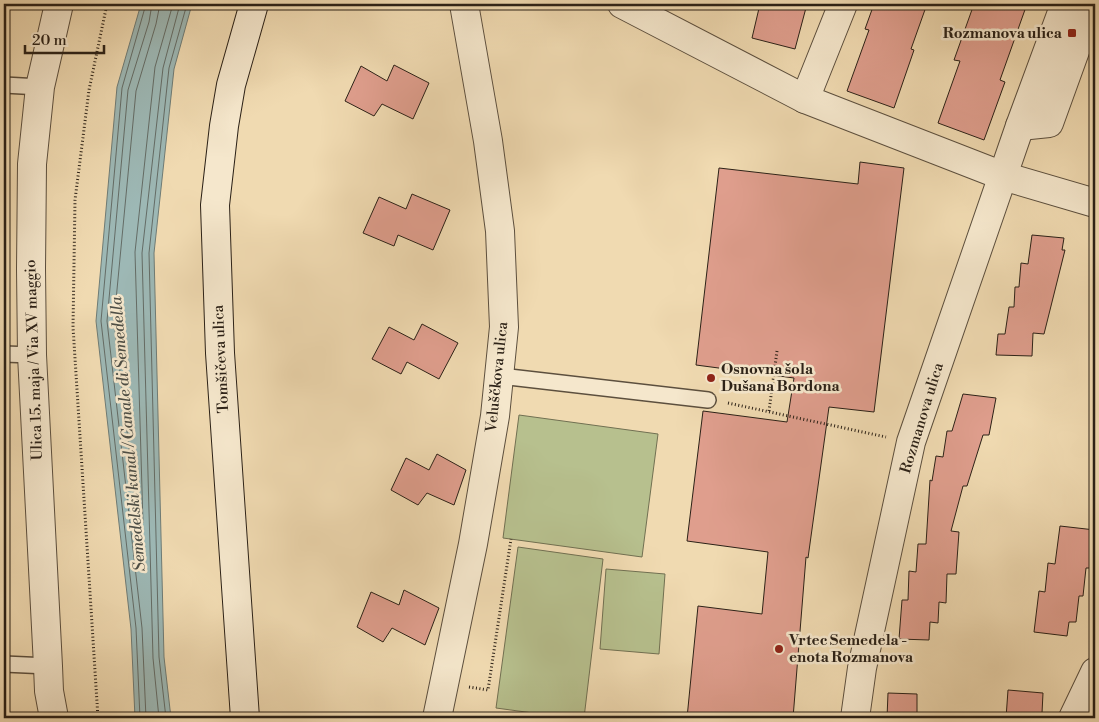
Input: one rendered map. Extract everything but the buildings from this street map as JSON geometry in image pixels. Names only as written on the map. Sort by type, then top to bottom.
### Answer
[{"type":"street","name":"Ulica 15. maja / Via XV maggio","points":[[54,718],[49,691],[32,355],[31,269],[32,164],[40,87],[58,4]]},
{"type":"street","name":"Tomšičeva ulica","points":[[245,718],[220,352],[215,205],[224,126],[231,85],[254,4]]},
{"type":"street","name":"Veluščkova ulica","points":[[437,718],[473,544],[495,416],[504,327],[500,231],[488,141],[464,4]]},
{"type":"street","points":[[623,4],[805,100],[1003,176],[1095,203]]},
{"type":"street","points":[[805,100],[843,4]]},
{"type":"street","name":"Rozmanova ulica","points":[[854,718],[862,668],[911,442],[1020,126],[1065,4]]},
{"type":"street","points":[[1020,126],[1049,123],[1088,31],[1092,4]]},
{"type":"street","points":[[1073,718],[1095,672]]},
{"type":"lane","points":[[4,85],[40,87]]},
{"type":"lane","points":[[4,354],[32,355]]},
{"type":"lane","points":[[500,376],[708,400]]},
{"type":"lane","points":[[4,664],[48,666]]},
{"type":"path","points":[[98,718],[73,327],[75,200],[90,90],[107,4]]},
{"type":"path","points":[[769,411],[778,351]]},
{"type":"path","points":[[727,403],[866,432]]},
{"type":"path","points":[[488,690],[511,540]]},
{"type":"green space","points":[[519,415],[658,434],[642,557],[503,538]]},
{"type":"green space","points":[[518,547],[603,559],[584,718],[570,718],[496,708]]},
{"type":"green space","points":[[606,569],[665,574],[659,654],[600,649]]},
{"type":"water","name":"Semedelski kanal / Canale di Semedella","points":[[141,4],[192,4],[174,69],[154,253],[164,657],[171,718],[135,718],[131,629],[96,321],[117,87]]},
{"type":"place","name":"Rozmanova ulica","points":[[1072,33]]},
{"type":"place","name":"Osnovna šola Dušana Bordona","points":[[711,378]]},
{"type":"place","name":"Vrtec Semedela - enota Rozmanova","points":[[779,649]]}]
